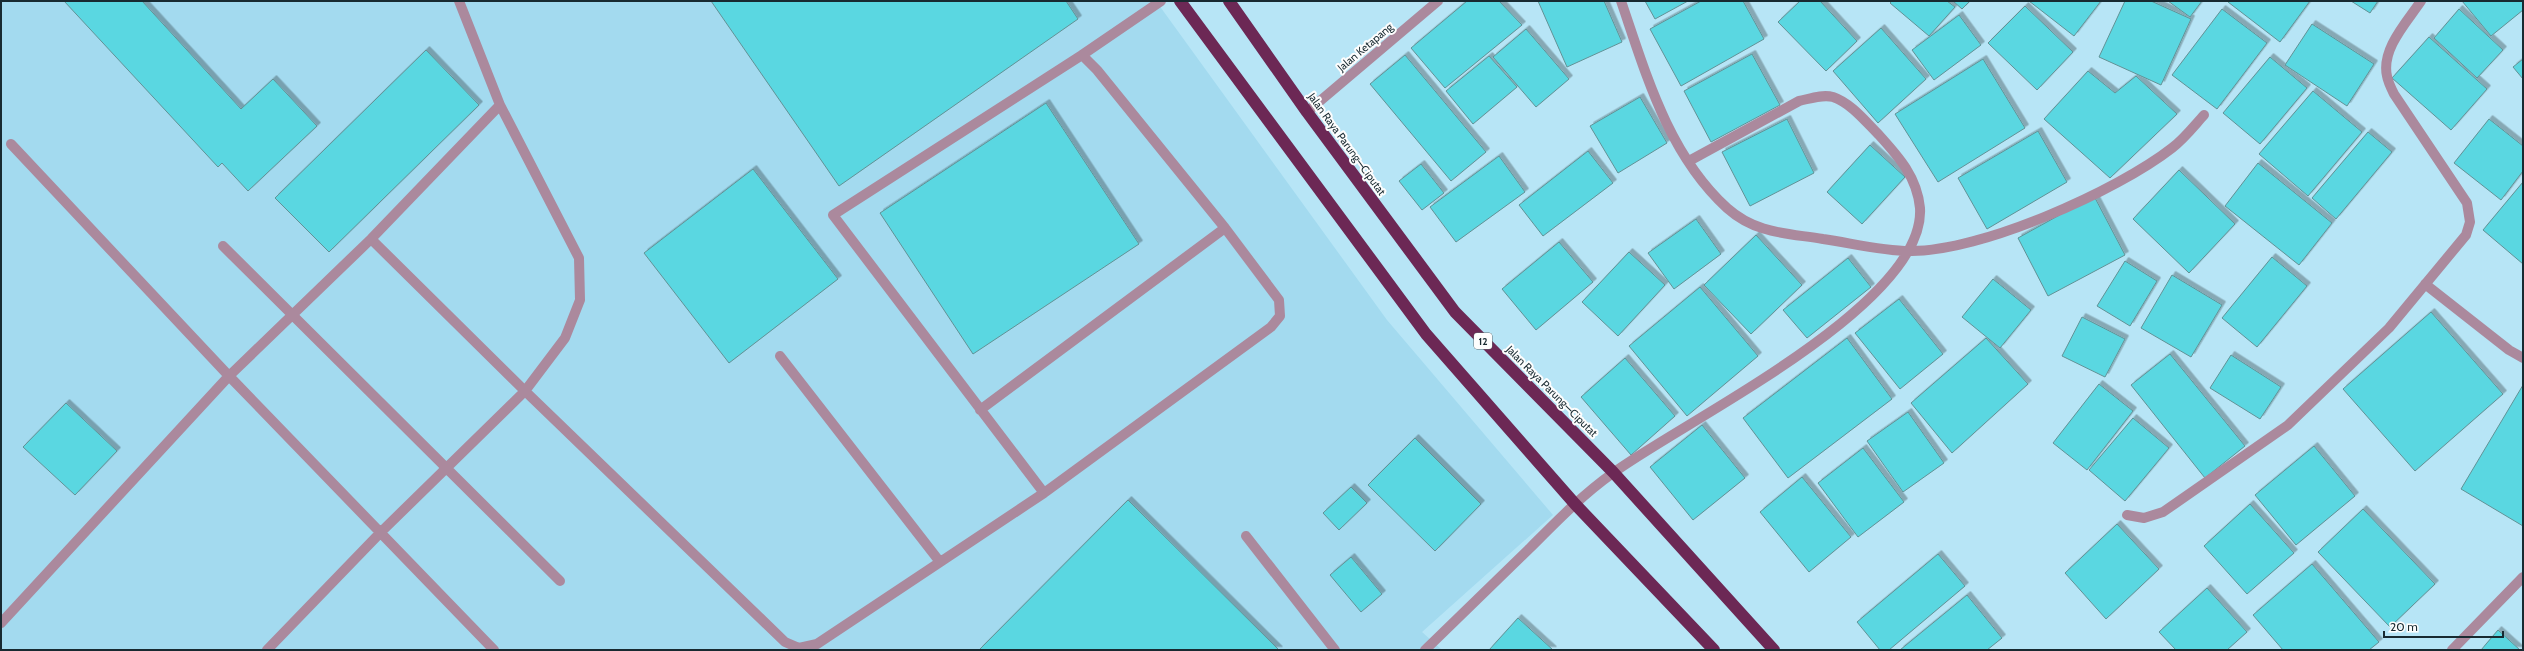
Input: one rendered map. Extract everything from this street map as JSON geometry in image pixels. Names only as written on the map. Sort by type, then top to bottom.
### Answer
[{"type":"highway","points":[[1180,1],[1426,334],[1575,504],[1714,650]]},
{"type":"highway","name":"Jalan Raya Parung—Ciputat","points":[[1229,1],[1307,112],[1455,312],[1613,472],[1774,650]]},
{"type":"street","points":[[267,650],[381,532],[448,468],[524,391],[565,338],[580,300],[579,258],[500,105],[459,1]]},
{"type":"street","points":[[1044,493],[833,215],[1082,55],[1161,1]]},
{"type":"street","name":"Jalan Ketapang","points":[[1307,112],[1438,1]]},
{"type":"street","points":[[1621,1],[1656,103],[1689,161],[1698,175],[1728,209],[1757,229],[1909,251],[1951,247],[2032,222],[2103,190],[2142,169],[2173,147],[2204,115]]},
{"type":"street","points":[[2127,515],[2144,518],[2163,512],[2288,425],[2389,328],[2466,235],[2470,222],[2468,203],[2394,94],[2387,76],[2387,60],[2394,41],[2421,1]]},
{"type":"street","points":[[371,239],[524,391],[785,642],[799,648],[817,644],[1044,493],[1271,327],[1280,316],[1279,300],[1225,228],[1097,70],[1082,55]]},
{"type":"street","points":[[1425,650],[1575,504],[1613,472],[1701,420],[1841,324],[1871,298],[1909,251],[1920,210],[1910,172],[1894,151],[1853,109],[1833,97],[1818,97],[1792,105],[1689,161]]},
{"type":"street","points":[[1,623],[229,376],[291,314],[371,239],[500,105]]},
{"type":"street","points":[[11,144],[229,376],[494,650]]},
{"type":"street","points":[[980,410],[1225,228]]},
{"type":"street","points":[[223,246],[560,581]]},
{"type":"street","points":[[2425,284],[2509,350],[2523,358]]},
{"type":"street","points":[[780,356],[940,562]]},
{"type":"street","points":[[1246,536],[1335,650]]},
{"type":"street","points":[[2452,650],[2523,577]]},
{"type":"shaded area","points":[[1,1],[1156,1],[1387,320],[1553,515],[1422,632],[1442,650],[1,650]]},
{"type":"building","points":[[64,1],[142,1],[241,109],[273,79],[317,126],[248,191],[222,163],[218,167]]},
{"type":"building","points":[[711,1],[1066,1],[1078,19],[839,186]]},
{"type":"building","points":[[1467,1],[1499,1],[1522,25],[1445,88],[1411,48]]},
{"type":"building","points":[[1538,1],[1604,1],[1622,42],[1567,67]]},
{"type":"building","points":[[1645,1],[1688,1],[1655,19]]},
{"type":"building","points":[[1701,1],[1743,1],[1764,39],[1681,86],[1650,29]]},
{"type":"building","points":[[1800,1],[1820,1],[1857,41],[1826,71],[1778,22]]},
{"type":"building","points":[[1892,1],[1947,1],[1955,7],[1929,36],[1890,3]]},
{"type":"building","points":[[1953,1],[1970,1],[1962,9]]},
{"type":"building","points":[[2029,1],[2101,1],[2074,36]]},
{"type":"building","points":[[2125,1],[2151,1],[2191,19],[2161,85],[2099,57]]},
{"type":"building","points":[[2168,1],[2202,1],[2190,17]]},
{"type":"building","points":[[2228,1],[2310,1],[2280,42],[2228,2]]},
{"type":"building","points":[[2351,1],[2378,1],[2370,13]]},
{"type":"building","points":[[2462,1],[2523,1],[2523,10],[2491,36]]},
{"type":"building","points":[[2025,6],[2073,52],[2037,90],[1988,43]]},
{"type":"building","points":[[2222,9],[2267,43],[2217,109],[2172,75]]},
{"type":"building","points":[[2459,9],[2503,50],[2477,78],[2434,38]]},
{"type":"building","points":[[1959,15],[1981,45],[1934,80],[1912,50]]},
{"type":"building","points":[[2312,24],[2374,64],[2347,106],[2285,65]]},
{"type":"building","points":[[1881,28],[1926,79],[1878,123],[1833,71]]},
{"type":"building","points":[[1526,29],[1569,79],[1536,107],[1493,57]]},
{"type":"building","points":[[2429,37],[2487,89],[2451,130],[2392,78]]},
{"type":"building","points":[[426,50],[479,105],[329,252],[275,198]]},
{"type":"building","points":[[1752,54],[1780,105],[1711,142],[1684,91]]},
{"type":"building","points":[[1405,55],[1486,152],[1451,181],[1370,84]]},
{"type":"building","points":[[1489,56],[1517,87],[1473,124],[1446,91]]},
{"type":"building","points":[[2270,57],[2307,88],[2260,144],[2223,113]]},
{"type":"building","points":[[1983,59],[2025,128],[1938,182],[1895,114]]},
{"type":"building","points":[[2523,59],[2523,79],[2513,67]]},
{"type":"building","points":[[2088,71],[2115,93],[2136,76],[2177,114],[2110,178],[2044,119]]},
{"type":"building","points":[[2313,91],[2362,132],[2308,196],[2259,154]]},
{"type":"building","points":[[1640,97],[1667,143],[1618,173],[1590,126]]},
{"type":"building","points":[[1046,103],[1139,244],[973,354],[880,213]]},
{"type":"building","points":[[1787,119],[1814,173],[1750,206],[1722,152]]},
{"type":"building","points":[[2489,119],[2523,146],[2523,171],[2501,200],[2454,163]]},
{"type":"building","points":[[2038,131],[2067,182],[1987,229],[1958,178]]},
{"type":"building","points":[[2368,132],[2392,152],[2336,219],[2312,198]]},
{"type":"building","points":[[1870,145],[1905,177],[1862,224],[1827,192]]},
{"type":"building","points":[[1588,151],[1613,183],[1543,236],[1519,205]]},
{"type":"building","points":[[1499,156],[1525,192],[1456,242],[1430,207]]},
{"type":"building","points":[[2258,163],[2332,223],[2299,265],[2225,206]]},
{"type":"building","points":[[1421,164],[1444,193],[1422,210],[1399,181]]},
{"type":"building","points":[[753,169],[838,279],[729,363],[644,253]]},
{"type":"building","points":[[2179,170],[2235,224],[2189,273],[2133,219]]},
{"type":"building","points":[[2523,182],[2523,264],[2483,230]]},
{"type":"building","points":[[2094,196],[2125,255],[2048,296],[2018,238]]},
{"type":"building","points":[[1696,219],[1721,254],[1674,289],[1648,253]]},
{"type":"building","points":[[1756,235],[1802,285],[1751,334],[1704,285]]},
{"type":"building","points":[[1559,242],[1593,282],[1536,330],[1502,289]]},
{"type":"building","points":[[1629,252],[1665,285],[1618,336],[1582,302]]},
{"type":"building","points":[[2272,257],[2307,286],[2257,347],[2222,318]]},
{"type":"building","points":[[1848,258],[1871,287],[1807,338],[1783,310]]},
{"type":"building","points":[[2125,261],[2157,281],[2130,326],[2097,306]]},
{"type":"building","points":[[2172,275],[2222,305],[2191,357],[2141,328]]},
{"type":"building","points":[[1993,279],[2031,310],[2000,348],[1962,317]]},
{"type":"building","points":[[1700,287],[1758,356],[1687,416],[1629,346]]},
{"type":"building","points":[[1899,299],[1943,354],[1900,389],[1855,333]]},
{"type":"building","points":[[2431,312],[2503,394],[2415,471],[2343,389]]},
{"type":"building","points":[[2082,317],[2125,339],[2105,377],[2062,356]]},
{"type":"building","points":[[1847,338],[1892,399],[1788,478],[1743,418]]},
{"type":"building","points":[[1986,338],[2028,384],[1952,453],[1911,403]]},
{"type":"building","points":[[2170,354],[2245,446],[2205,478],[2131,385]]},
{"type":"building","points":[[2231,355],[2281,387],[2260,419],[2210,388]]},
{"type":"building","points":[[1625,358],[1675,416],[1631,455],[1581,397]]},
{"type":"building","points":[[2099,384],[2133,411],[2087,470],[2053,443]]},
{"type":"building","points":[[2523,385],[2523,526],[2461,489]]},
{"type":"building","points":[[66,403],[117,451],[75,495],[23,447]]},
{"type":"building","points":[[1908,412],[1944,463],[1903,492],[1867,441]]},
{"type":"building","points":[[2133,418],[2169,448],[2125,501],[2089,470]]},
{"type":"building","points":[[1702,425],[1745,478],[1693,520],[1650,467]]},
{"type":"building","points":[[1415,438],[1481,504],[1435,551],[1368,485]]},
{"type":"building","points":[[2314,446],[2355,496],[2296,545],[2255,495]]},
{"type":"building","points":[[1863,448],[1904,502],[1858,537],[1818,483]]},
{"type":"building","points":[[1802,477],[1851,537],[1809,572],[1760,512]]},
{"type":"building","points":[[1351,487],[1367,503],[1339,530],[1323,513]]},
{"type":"building","points":[[1128,500],[1279,650],[979,650]]},
{"type":"building","points":[[2250,504],[2294,553],[2247,594],[2204,546]]},
{"type":"building","points":[[2363,509],[2435,584],[2390,627],[2318,552]]},
{"type":"building","points":[[2117,524],[2159,569],[2106,619],[2065,573]]},
{"type":"building","points":[[1938,554],[1965,586],[1889,650],[1880,650],[1857,622]]},
{"type":"building","points":[[1351,557],[1382,594],[1361,612],[1330,575]]},
{"type":"building","points":[[2312,564],[2379,642],[2369,650],[2283,650],[2253,615]]},
{"type":"building","points":[[2207,588],[2247,632],[2227,650],[2176,650],[2159,632]]},
{"type":"building","points":[[1967,595],[2002,638],[1987,650],[1900,650]]},
{"type":"building","points":[[1518,618],[1553,650],[1489,650]]},
{"type":"building","points":[[2498,630],[2520,650],[2481,650]]}]
